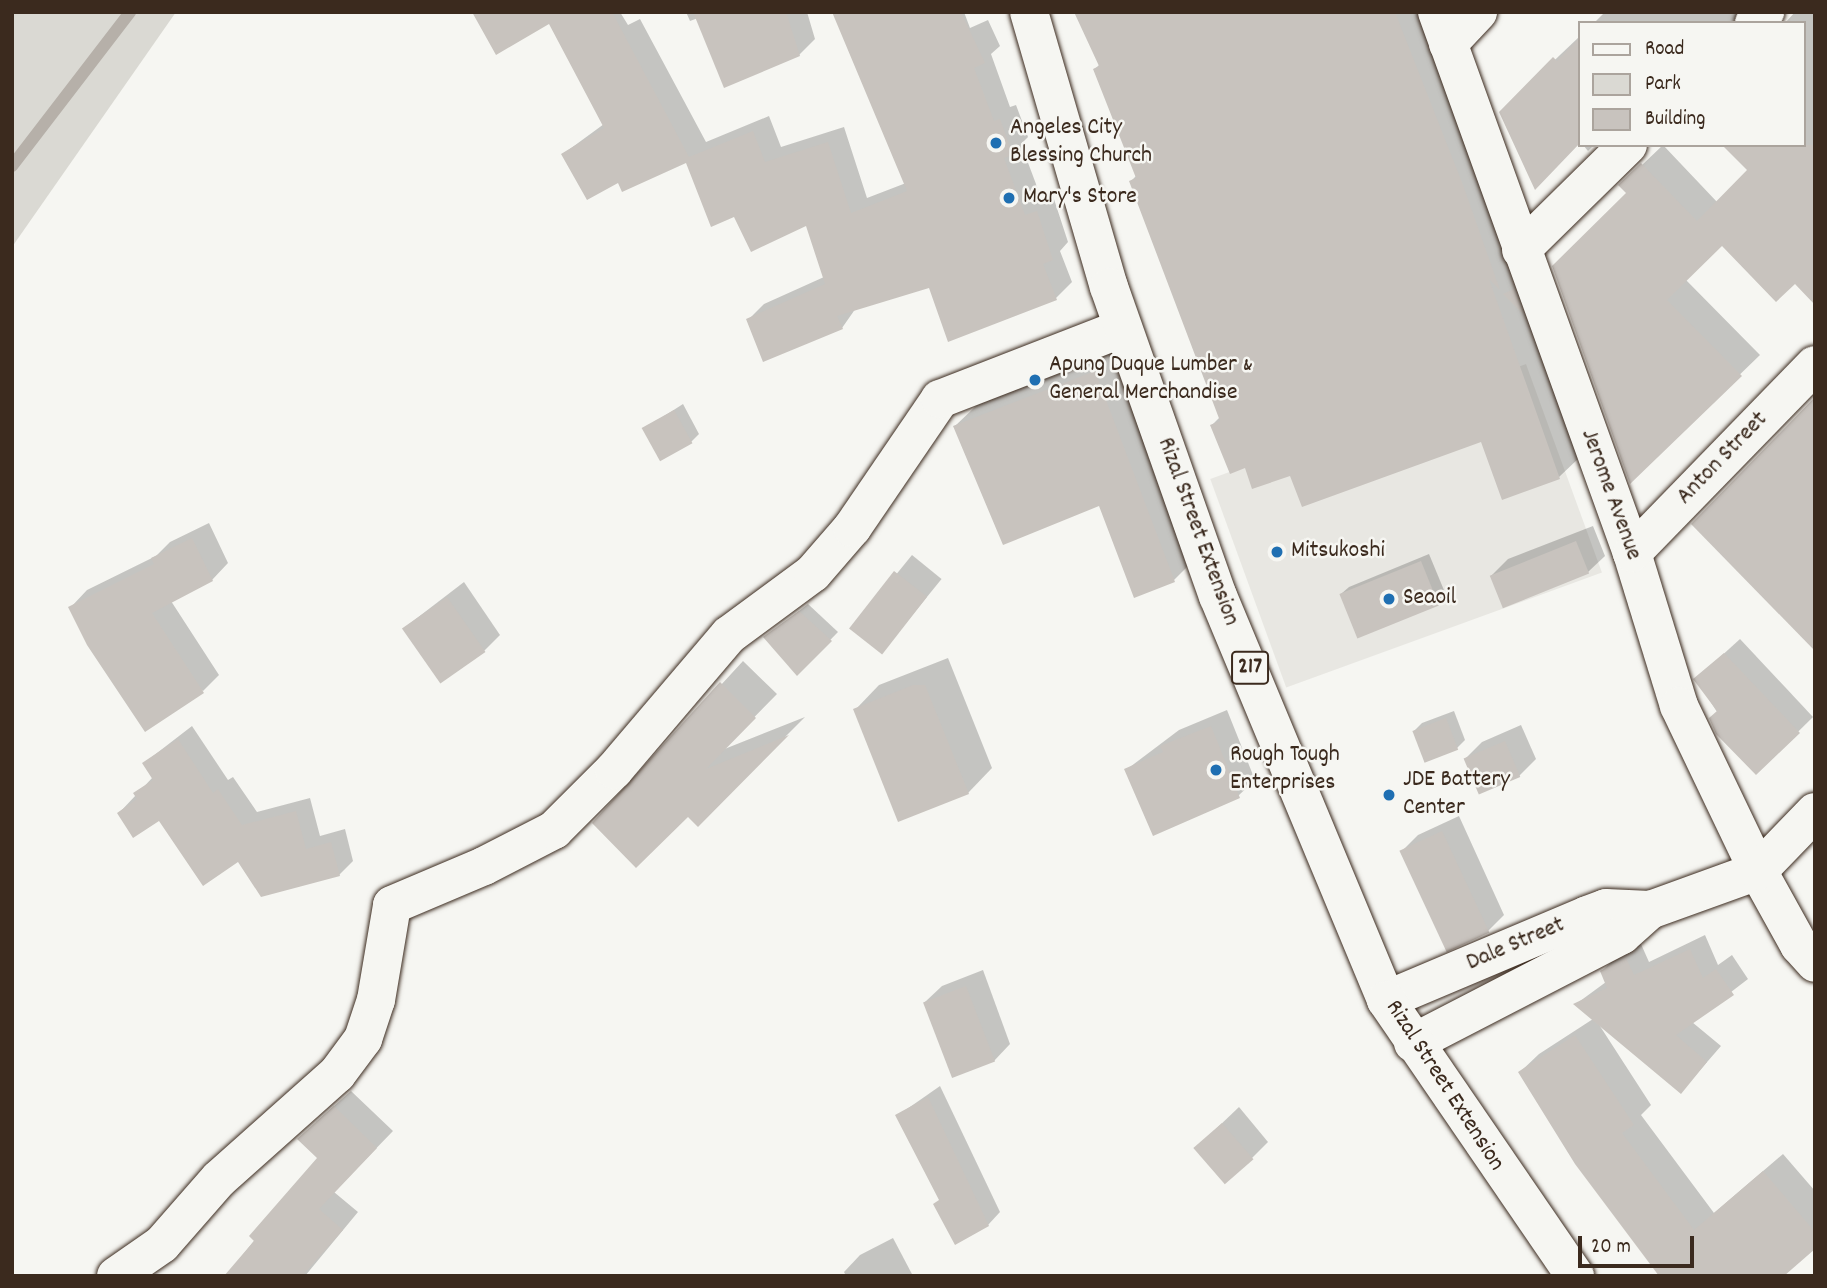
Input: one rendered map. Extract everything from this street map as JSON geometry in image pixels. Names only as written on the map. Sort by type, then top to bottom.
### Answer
[{"type":"street","name":"Rizal Street Extension","points":[[1029,12],[1123,328],[1218,596],[1386,1000],[1575,1276]]},
{"type":"street","points":[[1442,28],[1478,12]]},
{"type":"street","name":"Jerome Avenue","points":[[1442,28],[1632,553],[1679,706],[1758,871],[1799,945],[1815,963]]},
{"type":"street","points":[[1521,250],[1626,147]]},
{"type":"street","points":[[116,1276],[162,1244],[219,1179],[337,1074],[363,1039],[376,1000],[392,905],[484,866],[554,830],[614,770],[729,635],[813,573],[852,528],[940,399],[1123,328]]},
{"type":"street","name":"Anton Street","points":[[1632,553],[1815,365]]},
{"type":"street","name":"Dale Street","points":[[1413,1043],[1622,935],[1650,910],[1758,871],[1815,812]]},
{"type":"street","name":"Dale Street","points":[[1386,1000],[1606,908],[1650,910]]},
{"type":"street","points":[[1472,963],[1489,1004]]},
{"type":"shaded area","points":[[1526,364],[1602,573],[1286,688],[1210,479]]},
{"type":"green space","points":[[12,12],[176,12],[12,247]]},
{"type":"building","points":[[472,12],[612,12],[689,157],[753,131],[765,162],[828,142],[851,213],[907,191],[832,12],[961,12],[985,63],[974,68],[994,121],[1000,119],[1013,155],[1004,158],[1025,215],[1037,211],[1053,260],[1043,264],[1057,300],[948,342],[929,288],[837,316],[843,329],[763,362],[746,319],[825,284],[806,226],[751,252],[734,217],[711,227],[686,163],[622,192],[618,183],[587,200],[561,154],[604,128],[549,24],[496,55]]},
{"type":"building","points":[[693,12],[786,12],[800,56],[724,88]]},
{"type":"building","points":[[1074,12],[1395,12],[1463,185],[1500,290],[1489,279],[1560,479],[1502,500],[1481,442],[1302,507],[1290,476],[1252,489],[1245,468],[1230,474],[1210,425],[1220,421],[1129,181],[1136,178],[1093,69],[1099,66]]},
{"type":"building","points":[[1578,39],[1578,145],[1535,190],[1499,112],[1553,57],[1557,61]]},
{"type":"building","points":[[1815,145],[1815,305],[1795,284],[1776,302],[1722,246],[1667,300],[1742,376],[1630,484],[1552,266],[1626,193],[1618,185],[1641,163],[1697,221],[1747,170],[1724,147]]},
{"type":"building","points":[[1514,289],[1523,314],[1503,294]]},
{"type":"building","points":[[1095,371],[1175,582],[1134,598],[1099,506],[1003,545],[953,426]]},
{"type":"building","points":[[1815,397],[1815,651],[1691,524]]},
{"type":"building","points":[[674,410],[692,443],[660,461],[642,428]]},
{"type":"building","points":[[192,538],[213,581],[152,613],[204,693],[145,732],[87,645],[68,607],[154,564],[151,558]]},
{"type":"building","points":[[1576,541],[1589,573],[1503,608],[1490,576]]},
{"type":"building","name":"Seaoil","points":[[1421,561],[1439,606],[1357,638],[1339,594]]},
{"type":"building","points":[[894,571],[927,597],[882,654],[849,629]]},
{"type":"building","points":[[447,597],[485,652],[440,683],[402,629]]},
{"type":"building","points":[[799,611],[832,641],[797,676],[763,637]]},
{"type":"building","points":[[1724,653],[1800,733],[1756,775],[1716,734],[1709,718],[1717,711],[1693,679]]},
{"type":"building","points":[[720,682],[756,718],[706,769],[789,735],[698,827],[688,817],[636,868],[592,823]]},
{"type":"building","points":[[913,685],[925,685],[969,794],[898,822],[853,709]]},
{"type":"building","points":[[1446,718],[1458,750],[1425,763],[1412,731]]},
{"type":"building","points":[[1211,726],[1240,798],[1153,836],[1124,769],[1163,752],[1160,746]]},
{"type":"building","points":[[178,739],[213,793],[218,789],[242,825],[296,811],[306,849],[331,842],[340,876],[261,897],[238,862],[203,886],[159,821],[133,838],[117,813],[137,799],[133,793],[153,780],[142,763]]},
{"type":"building","points":[[1505,741],[1520,777],[1479,794],[1464,759]]},
{"type":"building","points":[[1442,831],[1489,933],[1447,952],[1399,851]]},
{"type":"building","points":[[1690,949],[1703,978],[1716,969],[1734,995],[1676,1035],[1707,1062],[1681,1094],[1573,1004],[1607,988],[1600,971],[1626,958],[1634,975]]},
{"type":"building","points":[[966,986],[995,1062],[952,1078],[923,1002]]},
{"type":"building","points":[[1575,1035],[1634,1125],[1622,1133],[1694,1230],[1763,1171],[1815,1232],[1815,1249],[1784,1276],[1659,1276],[1575,1164],[1518,1072]]},
{"type":"building","points":[[928,1097],[989,1226],[955,1245],[933,1204],[939,1200],[895,1115]]},
{"type":"building","points":[[334,1106],[377,1148],[319,1209],[343,1230],[302,1276],[224,1276],[254,1241],[249,1236],[317,1158],[297,1139]]},
{"type":"building","points":[[1222,1123],[1253,1159],[1225,1184],[1193,1148]]},
{"type":"waterway","points":[[12,166],[130,12]]},
{"type":"place","name":"Angeles City Blessing Church","points":[[996,143]]},
{"type":"place","name":"Mary's Store","points":[[1009,198]]},
{"type":"place","name":"Apung Duque Lumber & General Merchandise","points":[[1035,380]]},
{"type":"place","name":"Mitsukoshi","points":[[1277,552]]},
{"type":"place","name":"Seaoil","points":[[1389,599]]},
{"type":"place","name":"Rough Tough Enterprises","points":[[1216,770]]},
{"type":"place","name":"JDE Battery Center","points":[[1389,795]]}]
